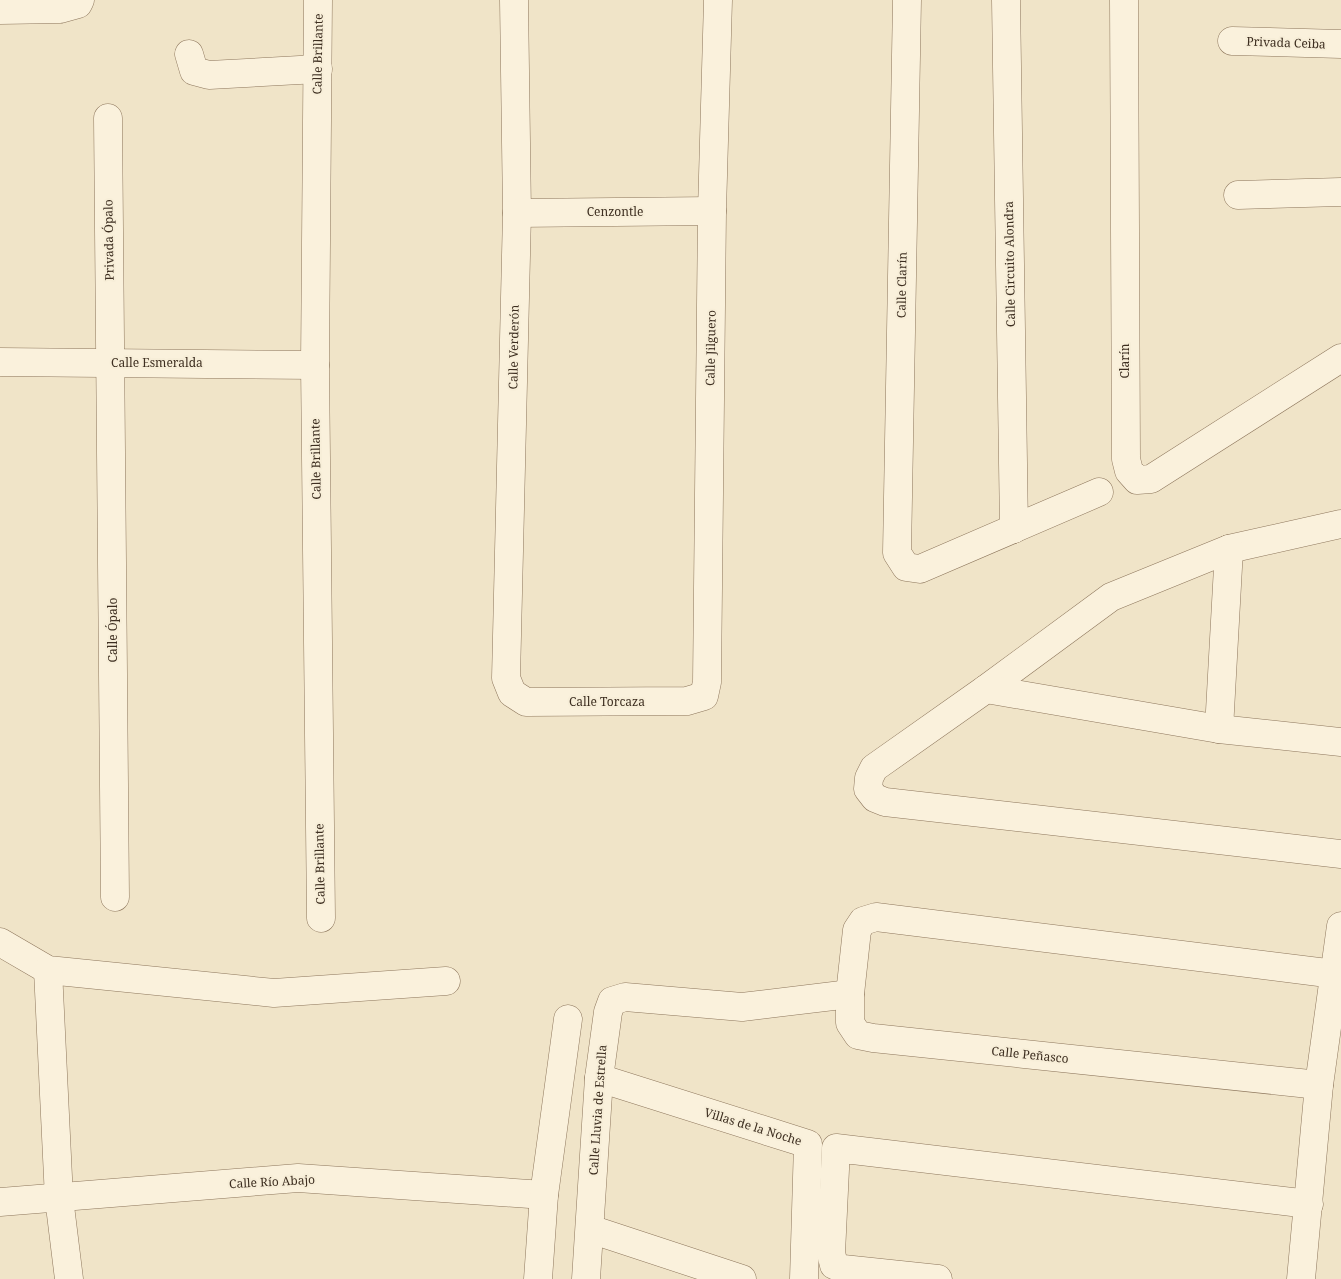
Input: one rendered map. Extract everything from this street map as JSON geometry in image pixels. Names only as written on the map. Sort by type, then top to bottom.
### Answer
[{"type":"street","points":[[0,10],[60,8],[78,4],[80,0]]},
{"type":"street","name":"Calle Brillante","points":[[318,0],[314,364],[321,918]]},
{"type":"street","name":"Calle Verderón","points":[[512,693],[506,678],[517,213],[514,0]]},
{"type":"street","name":"Calle Jilguero","points":[[704,696],[707,682],[712,211],[718,0]]},
{"type":"street","name":"Calle Clarín","points":[[908,0],[897,553],[906,567],[920,569],[1014,528]]},
{"type":"street","name":"Calle Circuito Alondra","points":[[1006,0],[1014,528]]},
{"type":"street","name":"Clarín","points":[[1124,0],[1126,459],[1129,471],[1138,480],[1151,479],[1341,358]]},
{"type":"street","name":"Privada Ceiba","points":[[1232,41],[1341,44]]},
{"type":"street","points":[[189,54],[194,71],[209,75],[318,69]]},
{"type":"street","name":"Privada Ópalo","points":[[108,118],[111,363]]},
{"type":"street","points":[[1238,195],[1341,192]]},
{"type":"street","name":"Cenzontle","points":[[517,213],[712,211]]},
{"type":"street","name":"Calle Esmeralda","points":[[0,362],[314,364]]},
{"type":"street","name":"Calle Ópalo","points":[[111,363],[114,897]]},
{"type":"street","points":[[1014,528],[1099,492]]},
{"type":"street","points":[[1341,524],[1229,549],[1110,597],[986,689],[874,768],[869,778],[868,789],[875,798],[885,802],[1341,854]]},
{"type":"street","points":[[1219,729],[1229,549]]},
{"type":"street","points":[[986,689],[1219,729],[1341,742]]},
{"type":"street","name":"Calle Torcaza","points":[[512,693],[526,702],[687,702],[704,696]]},
{"type":"street","name":"Calle Peñasco","points":[[1319,1085],[858,1035],[850,1023],[850,994],[857,930],[863,921],[876,917],[1335,974]]},
{"type":"street","points":[[1301,1279],[1319,1085],[1341,926]]},
{"type":"street","points":[[0,942],[48,970],[274,992],[446,981]]},
{"type":"street","points":[[48,970],[59,1198],[69,1279]]},
{"type":"street","name":"Calle Lluvia de Estrella","points":[[586,1279],[598,1078],[608,1012],[612,1001],[625,997],[742,1006],[850,994]]},
{"type":"street","points":[[538,1279],[544,1195],[568,1020]]},
{"type":"street","name":"Villas de la Noche","points":[[598,1078],[808,1144],[804,1279]]},
{"type":"street","points":[[808,1144],[1309,1204]]},
{"type":"street","points":[[836,1148],[831,1253],[834,1265],[843,1269],[938,1279]]},
{"type":"street","name":"Calle Río Abajo","points":[[0,1202],[298,1178],[544,1195]]},
{"type":"street","points":[[590,1229],[742,1279]]}]
